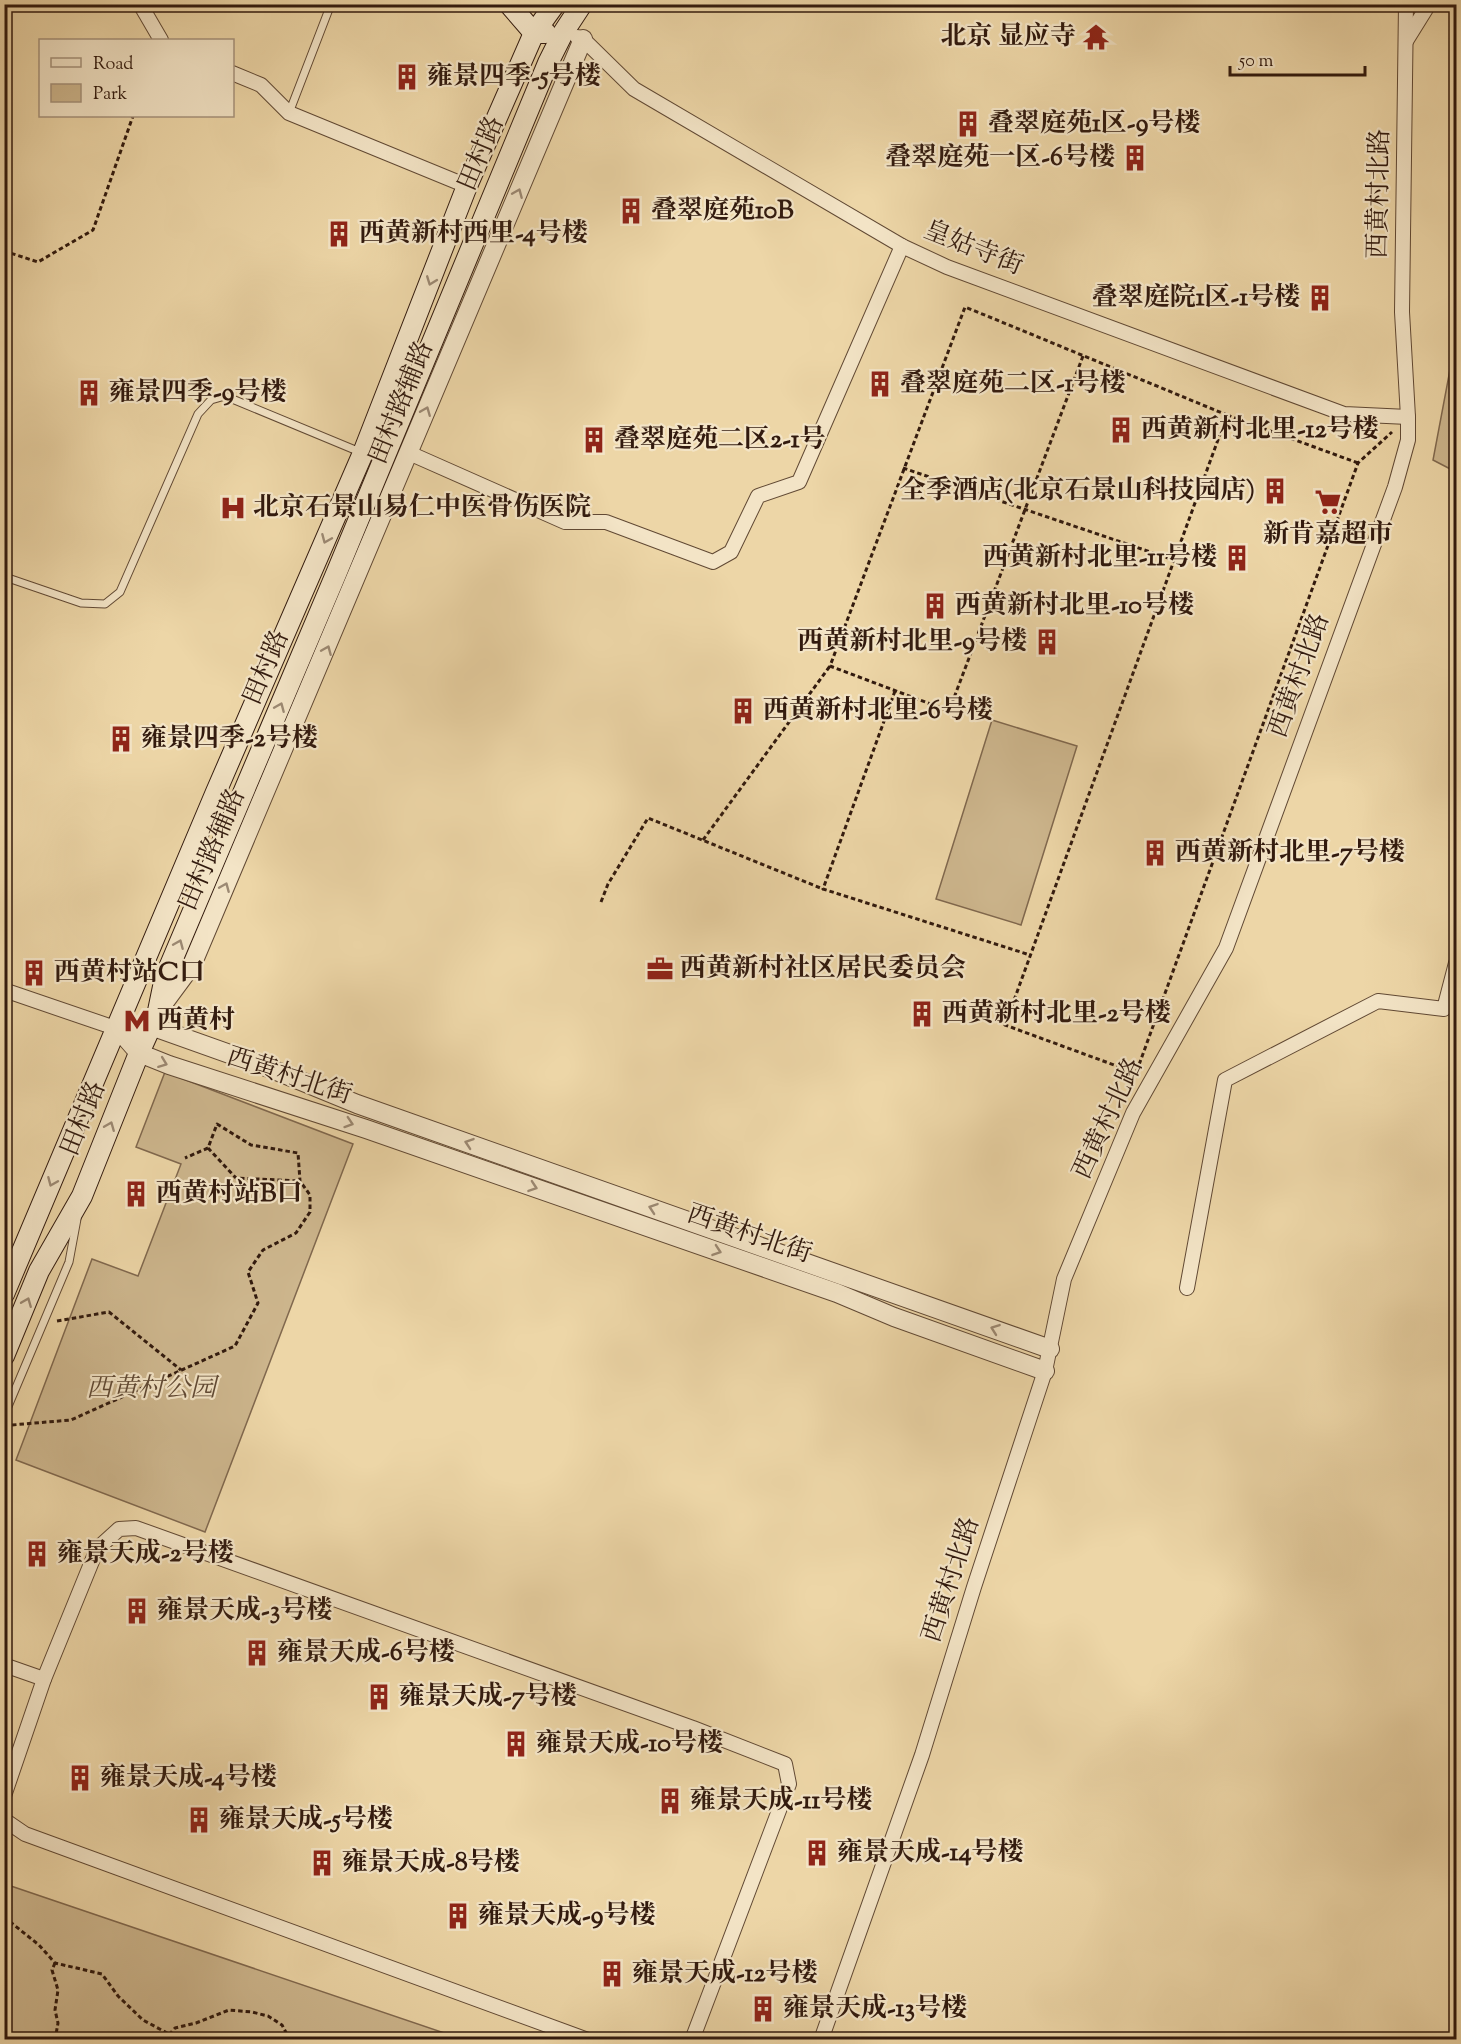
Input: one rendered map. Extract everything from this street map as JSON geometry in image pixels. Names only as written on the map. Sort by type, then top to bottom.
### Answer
[{"type":"main road","points":[[509,4],[534,33],[563,33]]},
{"type":"main road","name":"田村路","points":[[4,1356],[39,1271],[82,1196],[154,1019],[165,977],[548,63],[563,33],[582,4]]},
{"type":"main road","points":[[548,8],[563,33]]},
{"type":"main road","name":"田村路","points":[[4,1294],[118,1029],[216,792],[363,453],[468,186],[534,33],[548,8]]},
{"type":"street","points":[[140,4],[160,39]]},
{"type":"street","points":[[1406,4],[1406,41]]},
{"type":"street","points":[[1406,41],[1429,4]]},
{"type":"street","name":"皇姑寺街","points":[[563,33],[583,39],[634,90],[902,246],[947,267],[1344,414],[1408,417]]},
{"type":"street","name":"田村路辅路","points":[[154,1019],[192,965],[583,39]]},
{"type":"street","name":"西黄村北路","points":[[821,2040],[922,1755],[1045,1371],[1064,1279],[1133,1113],[1226,948],[1395,487],[1408,440],[1402,312],[1406,41]]},
{"type":"street","points":[[234,74],[261,86],[289,114],[468,186]]},
{"type":"street","points":[[409,453],[565,522],[606,522],[713,562],[731,552],[758,496],[799,482],[902,246]]},
{"type":"street","points":[[425,361],[443,370]]},
{"type":"street","points":[[1187,1288],[1226,1080],[1378,1001],[1444,1009],[1456,963]]},
{"type":"street","points":[[4,990],[118,1029]]},
{"type":"street","name":"西黄村北街","points":[[1045,1371],[894,1317],[837,1293],[366,1128],[169,1065],[139,1053],[118,1029],[154,1019],[357,1104],[1050,1349]]},
{"type":"street","points":[[4,1796],[44,1679],[97,1549],[118,1529],[136,1528],[693,1728],[785,1764],[789,1784],[692,2040]]},
{"type":"street","points":[[4,1665],[44,1679]]},
{"type":"street","points":[[4,1818],[25,1834],[588,2040]]},
{"type":"lane","points":[[289,114],[331,4]]},
{"type":"lane","points":[[8,578],[81,603],[105,604],[120,592],[198,414],[211,400],[225,396],[363,453]]},
{"type":"lane","points":[[4,1416],[69,1262],[82,1196]]},
{"type":"path","points":[[4,251],[38,262],[93,230],[133,117]]},
{"type":"path","points":[[703,840],[830,666],[965,308],[1227,415],[1358,463]]},
{"type":"path","points":[[830,666],[949,711],[1083,356]]},
{"type":"path","points":[[1227,415],[1005,1025],[1136,1073],[1358,463],[1408,417]]},
{"type":"path","points":[[903,468],[1174,560]]},
{"type":"path","points":[[823,889],[895,691]]},
{"type":"path","points":[[601,902],[608,884],[648,818],[823,889],[1030,955]]},
{"type":"path","points":[[4,1425],[70,1420],[235,1346],[258,1303],[249,1272],[263,1250],[296,1233],[310,1212],[310,1195],[300,1181],[298,1153],[251,1145],[217,1124],[208,1148],[185,1158]]},
{"type":"path","points":[[208,1148],[236,1178],[300,1181]]},
{"type":"path","points":[[44,1323],[109,1312],[181,1370]]},
{"type":"path","points":[[4,1917],[39,1945],[55,1963],[102,1974],[118,1996],[143,2020],[169,2034]]},
{"type":"path","points":[[55,1963],[52,1970],[58,1990],[55,2010],[58,2023],[55,2040]]},
{"type":"path","points":[[164,2040],[175,2028],[196,2023],[229,2010],[268,2016],[282,2025],[290,2040]]},
{"type":"green space","points":[[1456,354],[1456,472],[1433,460],[1452,359]]},
{"type":"green space","points":[[992,720],[1077,746],[1021,925],[936,899]]},
{"type":"green space","name":"西黄村公园","points":[[165,1072],[353,1144],[205,1532],[16,1460],[92,1259],[138,1276],[181,1164],[136,1147]]},
{"type":"green space","points":[[5,1884],[462,2039],[5,2039]]},
{"type":"place","name":"北京 显应寺","points":[[1096,37]]},
{"type":"place","name":"雍景四季-5号楼","points":[[407,77]]},
{"type":"place","name":"叠翠庭苑1区-9号楼","points":[[968,124]]},
{"type":"place","name":"叠翠庭苑一区-6号楼","points":[[1135,158]]},
{"type":"place","name":"叠翠庭苑10B","points":[[631,211]]},
{"type":"place","name":"西黄新村西里-4号楼","points":[[339,234]]},
{"type":"place","name":"叠翠庭院1区-1号楼","points":[[1320,298]]},
{"type":"place","name":"叠翠庭苑二区-1号楼","points":[[880,384]]},
{"type":"place","name":"雍景四季-9号楼","points":[[89,393]]},
{"type":"place","name":"西黄新村北里-12号楼","points":[[1121,430]]},
{"type":"place","name":"叠翠庭苑二区2-1号","points":[[594,440]]},
{"type":"place","name":"全季酒店(北京石景山科技园店)","points":[[1275,491]]},
{"type":"place","name":"新肯嘉超市","points":[[1328,502]]},
{"type":"place","name":"北京石景山易仁中医骨伤医院","points":[[233,508]]},
{"type":"place","name":"西黄新村北里-11号楼","points":[[1237,558]]},
{"type":"place","name":"西黄新村北里-10号楼","points":[[935,606]]},
{"type":"place","name":"西黄新村北里-9号楼","points":[[1047,642]]},
{"type":"place","name":"西黄新村北里-6号楼","points":[[743,711]]},
{"type":"place","name":"雍景四季-2号楼","points":[[121,739]]},
{"type":"place","name":"西黄新村北里-7号楼","points":[[1155,853]]},
{"type":"place","name":"西黄新村社区居民委员会","points":[[660,969]]},
{"type":"place","name":"西黄村站C口","points":[[34,973]]},
{"type":"place","name":"西黄新村北里-2号楼","points":[[922,1014]]},
{"type":"place","name":"西黄村","points":[[137,1021]]},
{"type":"place","name":"西黄村站B口","points":[[136,1194]]},
{"type":"place","name":"雍景天成-2号楼","points":[[37,1554]]},
{"type":"place","name":"雍景天成-3号楼","points":[[137,1611]]},
{"type":"place","name":"雍景天成-6号楼","points":[[257,1653]]},
{"type":"place","name":"雍景天成-7号楼","points":[[379,1697]]},
{"type":"place","name":"雍景天成-10号楼","points":[[516,1744]]},
{"type":"place","name":"雍景天成-4号楼","points":[[80,1778]]},
{"type":"place","name":"雍景天成-11号楼","points":[[670,1801]]},
{"type":"place","name":"雍景天成-5号楼","points":[[199,1820]]},
{"type":"place","name":"雍景天成-14号楼","points":[[817,1853]]},
{"type":"place","name":"雍景天成-8号楼","points":[[322,1863]]},
{"type":"place","name":"雍景天成-9号楼","points":[[458,1916]]},
{"type":"place","name":"雍景天成-12号楼","points":[[612,1974]]},
{"type":"place","name":"雍景天成-13号楼","points":[[763,2009]]}]
